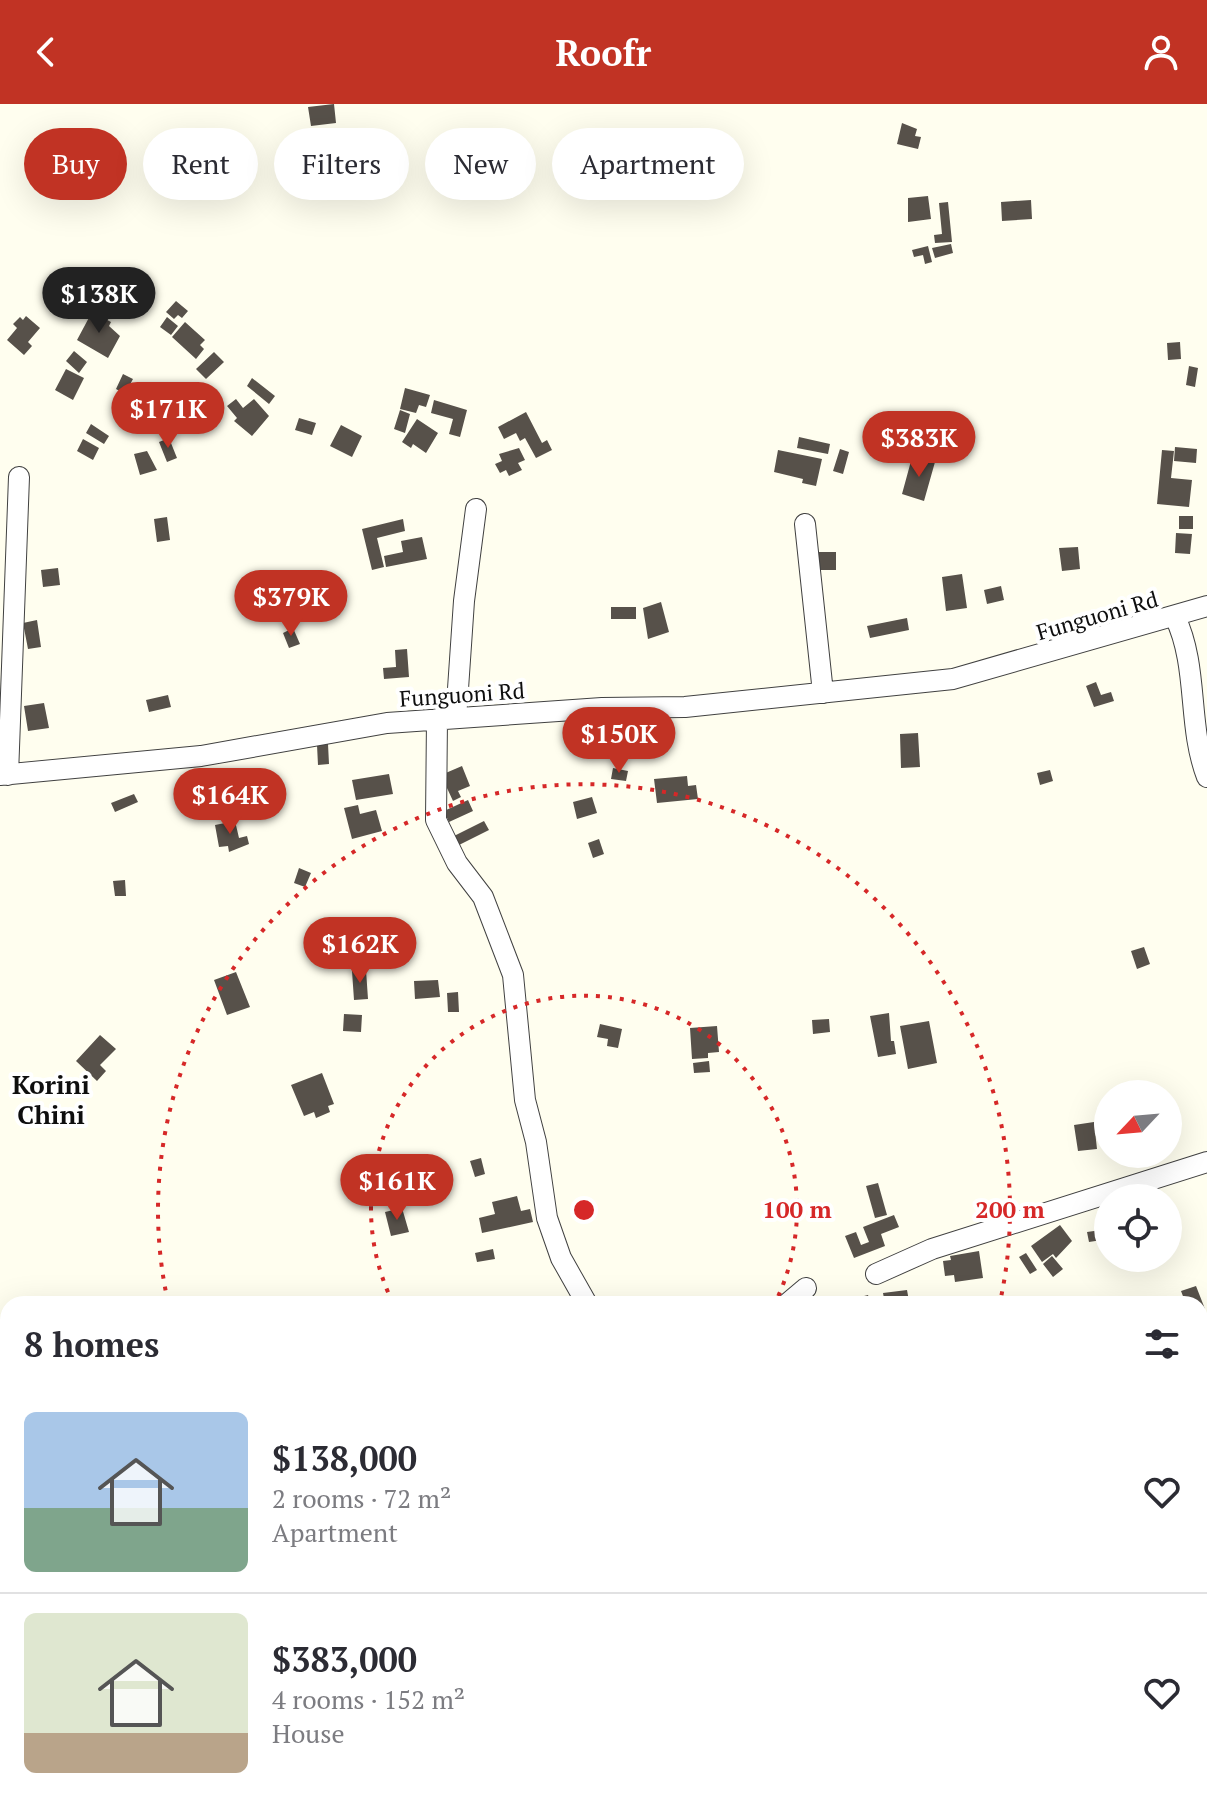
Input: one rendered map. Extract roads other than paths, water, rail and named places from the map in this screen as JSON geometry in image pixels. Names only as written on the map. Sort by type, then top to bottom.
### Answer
[{"type":"street","points":[[4,775],[19,477]]},
{"type":"street","points":[[476,509],[436,820],[457,863],[483,897],[513,975],[525,1100],[536,1142],[547,1218],[561,1258],[582,1296]]},
{"type":"street","points":[[805,524],[823,693]]},
{"type":"street","name":"Funguoni Rd","points":[[4,775],[201,756],[387,723],[685,707],[953,679],[1207,606]]},
{"type":"street","points":[[1175,617],[1188,649],[1195,740],[1207,777]]},
{"type":"street","points":[[876,1274],[932,1249],[1207,1162]]},
{"type":"street","points":[[796,1296],[806,1288]]},
{"type":"district","name":"Korini Chini","points":[[51,1099]]}]
